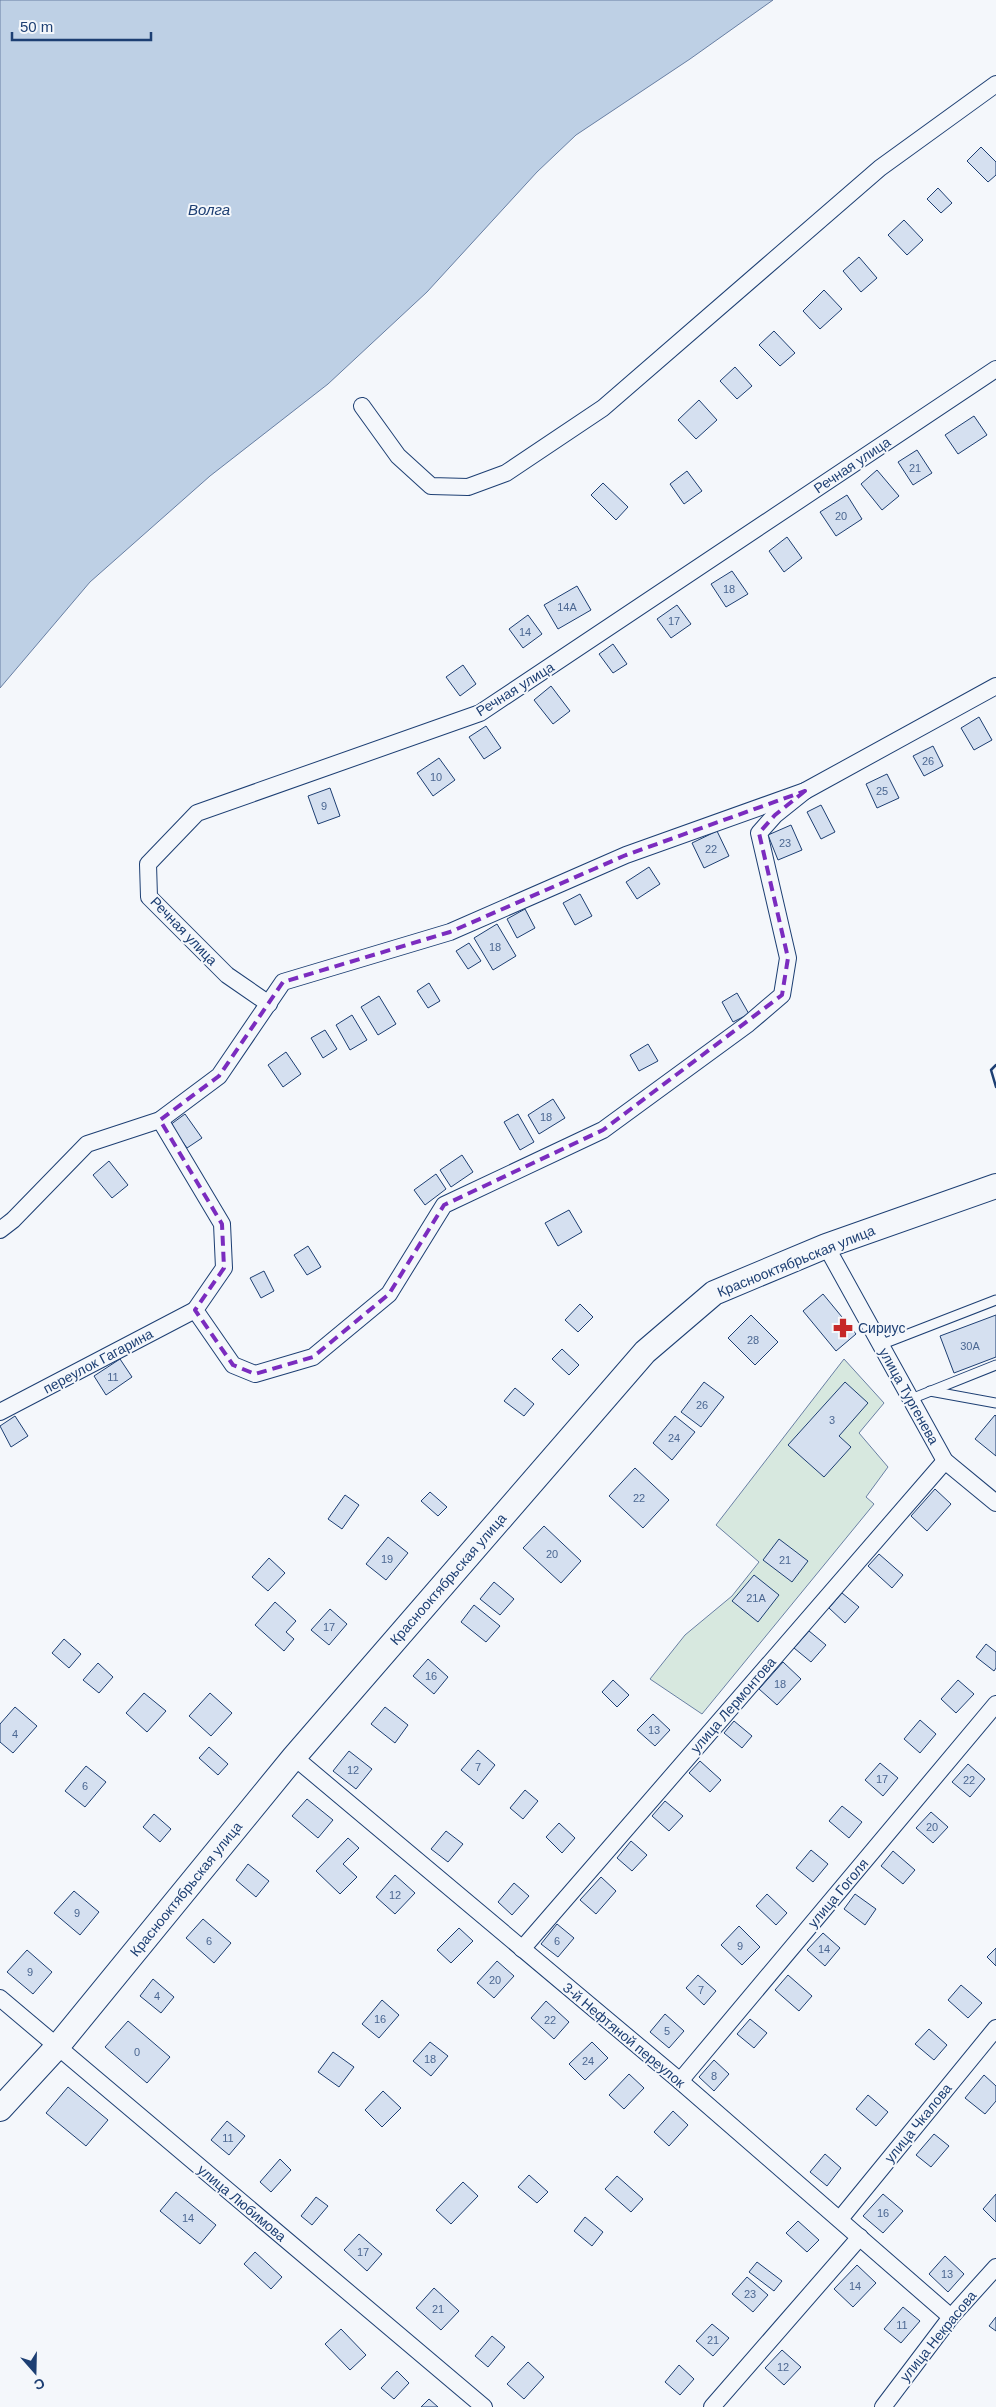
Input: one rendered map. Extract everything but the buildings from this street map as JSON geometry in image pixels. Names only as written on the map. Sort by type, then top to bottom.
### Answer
[{"type":"street","points":[[362,406],[398,456],[431,486],[468,487],[506,473],[603,408],[880,168],[996,84]]},
{"type":"street","name":"Речная улица","points":[[269,1004],[227,975],[149,897],[148,864],[197,813],[480,713],[996,369]]},
{"type":"street","points":[[160,1120],[222,1224],[224,1268],[195,1310],[232,1365],[255,1374],[313,1357],[389,1294],[444,1205],[603,1130],[748,1024],[782,995],[788,958],[759,832],[774,814],[805,791],[996,686]]},
{"type":"street","points":[[0,1230],[13,1220],[87,1144],[160,1120],[219,1076],[284,982],[450,932],[626,855],[805,791]]},
{"type":"street","name":"Краснооктябрьская улица","points":[[0,2109],[57,2047],[294,1757],[645,1352],[714,1293],[826,1246],[996,1186]]},
{"type":"street","name":"улица Тургенева","points":[[826,1246],[945,1462],[996,1503]]},
{"type":"street","name":"переулок Гагарина","points":[[0,1412],[195,1310]]},
{"type":"street","name":"улица Лермонтова","points":[[522,1949],[945,1462]]},
{"type":"street","name":"улица Гоголя","points":[[680,2081],[996,1704]]},
{"type":"street","name":"3-й Нефтяной переулок","points":[[294,1757],[680,2081],[951,2317]]},
{"type":"street","name":"улица Любимова","points":[[0,1998],[484,2407]]},
{"type":"street","name":"улица Чкалова","points":[[840,2219],[996,2028]]},
{"type":"street","points":[[712,2407],[860,2237]]},
{"type":"street","name":"улица Некрасова","points":[[883,2407],[951,2317],[996,2267]]},
{"type":"lane","points":[[880,1345],[996,1300]]},
{"type":"lane","points":[[910,1399],[996,1366]]},
{"type":"lane","points":[[929,1391],[996,1403]]},
{"type":"highlighted area","points":[[805,791],[775,815],[759,833],[788,958],[782,995],[603,1130],[444,1205],[389,1294],[313,1357],[255,1374],[233,1365],[195,1310],[224,1268],[222,1224],[160,1120],[219,1076],[283,982],[450,932],[626,855]]},
{"type":"shaded area","points":[[844,1359],[884,1403],[859,1433],[888,1467],[866,1497],[874,1504],[702,1714],[650,1679],[685,1635],[732,1596],[759,1562],[716,1525]]},
{"type":"water","name":"Волга","points":[[0,0],[773,0],[690,59],[576,135],[537,172],[427,292],[328,384],[210,476],[90,582],[0,688]]},
{"type":"wall","points":[[996,1065],[991,1070],[996,1087]]},
{"type":"place","name":"Сириус","points":[[843,1328]]}]
